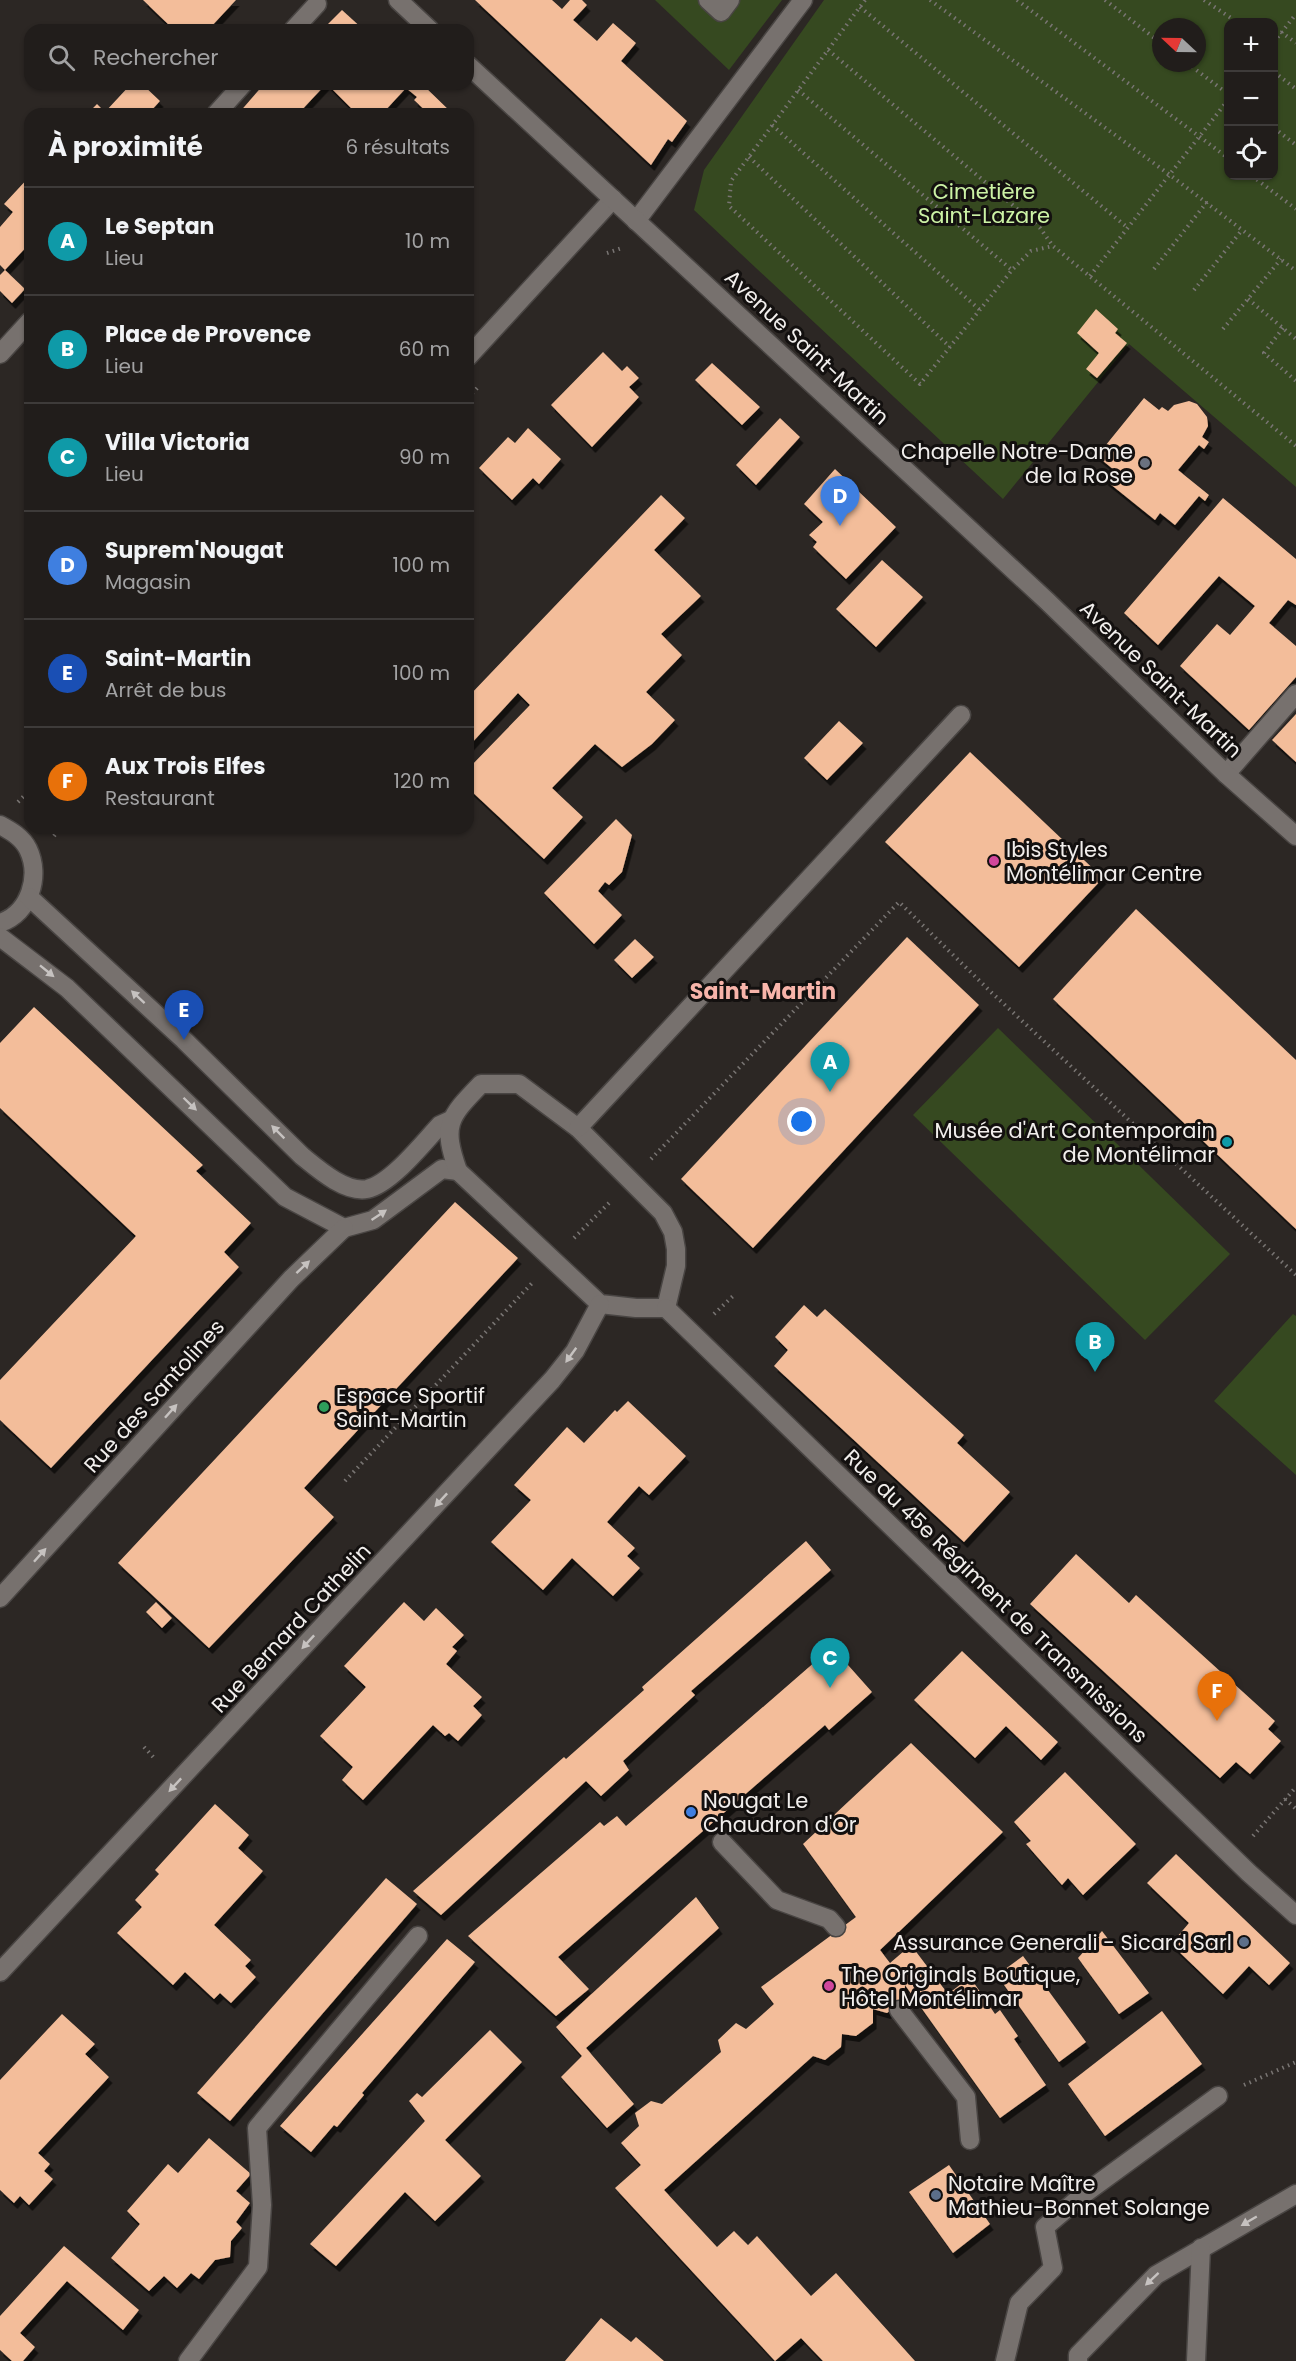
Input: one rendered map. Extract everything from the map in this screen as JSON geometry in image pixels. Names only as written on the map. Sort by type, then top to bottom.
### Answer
[{"type":"street","points":[[398,0],[424,24]]},
{"type":"street","points":[[708,0],[721,12],[730,0]]},
{"type":"street","points":[[636,220],[802,0]]},
{"type":"street","points":[[298,24],[316,4]]},
{"type":"street","name":"Avenue Saint-Martin","points":[[474,71],[1039,593],[1226,774],[1296,836]]},
{"type":"street","points":[[221,108],[238,90]]},
{"type":"street","points":[[474,350],[613,199]]},
{"type":"street","points":[[0,354],[24,328]]},
{"type":"street","points":[[1226,774],[1296,694]]},
{"type":"street","points":[[578,1128],[961,715]]},
{"type":"street","points":[[0,825],[24,833]]},
{"type":"street","points":[[0,923],[20,911],[29,897],[34,880],[27,834]]},
{"type":"street","points":[[29,897],[184,1040],[302,1156],[321,1171],[351,1187],[366,1189],[384,1181],[440,1125],[451,1120],[481,1084],[519,1084],[578,1128],[643,1190],[663,1213],[673,1232],[676,1266],[666,1308],[636,1308],[600,1304],[458,1171],[447,1141],[451,1120]]},
{"type":"street","points":[[0,937],[67,988],[285,1197],[344,1228],[373,1220],[442,1169],[458,1171]]},
{"type":"street","name":"Rue des Santolines","points":[[0,1598],[291,1278],[344,1228]]},
{"type":"street","name":"Rue Bernard Cathelin","points":[[0,1972],[552,1380],[575,1351],[600,1304]]},
{"type":"street","name":"Rue du 45e Régiment de Transmissions","points":[[666,1308],[1233,1858],[1296,1915]]},
{"type":"street","points":[[722,1842],[777,1900],[829,1919],[836,1927]]},
{"type":"street","points":[[188,2361],[258,2267],[262,2205],[257,2128],[418,1936]]},
{"type":"street","points":[[899,2010],[966,2097],[970,2140]]},
{"type":"street","points":[[1005,2361],[1019,2303],[1053,2268],[1045,2227],[1084,2194],[1218,2096]]},
{"type":"street","points":[[1078,2361],[1078,2355],[1156,2275],[1296,2194]]},
{"type":"street","points":[[1196,2361],[1201,2248]]},
{"type":"path","points":[[865,0],[731,181],[729,206],[920,384],[1012,270],[1031,251],[1053,246]]},
{"type":"path","points":[[930,0],[1207,202],[1296,271]]},
{"type":"path","points":[[1017,0],[1224,155]]},
{"type":"path","points":[[1105,0],[1152,36]]},
{"type":"path","points":[[1204,0],[1231,18]]},
{"type":"path","points":[[860,7],[1128,228]]},
{"type":"path","points":[[1278,36],[1296,14]]},
{"type":"path","points":[[1281,32],[1296,43]]},
{"type":"path","points":[[828,50],[1040,228],[1053,246],[1296,446]]},
{"type":"path","points":[[1199,72],[1224,91]]},
{"type":"path","points":[[1278,75],[1296,88]]},
{"type":"path","points":[[798,90],[1012,270]]},
{"type":"path","points":[[1090,276],[1224,105]]},
{"type":"path","points":[[772,125],[980,310]]},
{"type":"path","points":[[1278,131],[1296,145]]},
{"type":"path","points":[[749,157],[950,347]]},
{"type":"path","points":[[1257,180],[1296,209]]},
{"type":"path","points":[[1154,268],[1207,202]]},
{"type":"path","points":[[1194,291],[1242,230]]},
{"type":"path","points":[[603,255],[620,248],[630,250]]},
{"type":"path","points":[[1223,329],[1281,260]]},
{"type":"path","points":[[1248,299],[1296,339]]},
{"type":"path","points":[[1283,328],[1264,353],[1296,381]]},
{"type":"path","points":[[474,391],[484,380]]},
{"type":"path","points":[[900,902],[992,993],[1296,1275]]},
{"type":"path","points":[[1233,1858],[1296,1787]]},
{"type":"path","points":[[1285,1799],[1296,1809]]},
{"type":"path","points":[[1218,2096],[1296,2062]]},
{"type":"green space","points":[[655,0],[782,0],[729,70]]},
{"type":"green space","name":"Cimetière Saint-Lazare","points":[[824,0],[1296,0],[1296,487],[1129,344],[1003,499],[694,210],[704,170]]},
{"type":"green space","points":[[998,1028],[1230,1254],[1145,1340],[913,1115]]},
{"type":"green space","points":[[1293,1314],[1296,1316],[1296,1475],[1214,1401]]},
{"type":"building","points":[[143,0],[236,0],[214,24],[168,24]]},
{"type":"building","points":[[475,0],[552,0],[562,9],[570,0],[582,0],[587,5],[573,20],[597,41],[613,23],[636,43],[621,61],[687,121],[672,142],[668,139],[651,165]]},
{"type":"building","points":[[342,10],[357,24],[328,24]]},
{"type":"building","points":[[125,90],[148,90],[160,101],[154,108],[109,108]]},
{"type":"building","points":[[259,90],[320,90],[304,108],[243,108]]},
{"type":"building","points":[[333,90],[404,90],[388,108],[351,108]]},
{"type":"building","points":[[408,90],[428,90],[447,108],[423,108],[414,100],[417,97]]},
{"type":"building","points":[[24,182],[24,249],[5,270],[0,265],[0,227],[13,212],[4,204]]},
{"type":"building","points":[[5,270],[24,288],[12,303],[0,291],[0,275]]},
{"type":"building","points":[[1096,309],[1118,329],[1115,333],[1127,343],[1097,378],[1086,369],[1099,353],[1077,333]]},
{"type":"building","points":[[603,352],[622,371],[627,366],[639,378],[629,387],[639,397],[592,447],[551,405]]},
{"type":"building","points":[[712,363],[760,407],[742,425],[695,380]]},
{"type":"building","name":"Chapelle Notre-Dame de la Rose","points":[[1144,398],[1159,410],[1162,407],[1168,411],[1174,405],[1189,401],[1197,404],[1207,417],[1208,426],[1202,437],[1209,442],[1204,449],[1199,445],[1178,470],[1209,495],[1205,501],[1199,496],[1175,525],[1160,513],[1155,520],[1104,479],[1108,473],[1116,479],[1119,474],[1097,456]]},
{"type":"building","points":[[780,418],[800,437],[756,485],[736,465]]},
{"type":"building","points":[[528,428],[561,459],[539,484],[533,478],[512,500],[479,468],[508,437],[515,443]]},
{"type":"building","points":[[835,469],[896,527],[846,579],[813,547],[817,542],[809,535],[823,522],[804,504]]},
{"type":"building","points":[[661,495],[685,518],[654,550],[701,596],[661,634],[682,655],[646,692],[675,720],[652,744],[622,767],[595,744],[552,788],[583,817],[544,859],[474,794],[474,763],[530,705],[518,693],[474,741],[474,691]]},
{"type":"building","points":[[1223,498],[1296,559],[1296,605],[1288,600],[1269,623],[1296,646],[1296,677],[1249,730],[1180,666],[1217,624],[1230,635],[1255,606],[1219,576],[1158,645],[1124,613]]},
{"type":"building","points":[[882,560],[923,597],[876,647],[836,609]]},
{"type":"building","points":[[1296,714],[1296,762],[1272,740]]},
{"type":"building","points":[[839,721],[863,743],[827,780],[804,758]]},
{"type":"building","points":[[970,752],[1103,878],[1019,967],[885,842]]},
{"type":"building","points":[[616,819],[632,835],[622,872],[609,885],[605,882],[598,891],[622,915],[594,944],[544,893]]},
{"type":"building","points":[[1136,909],[1296,1060],[1296,1229],[1053,999]]},
{"type":"building","points":[[907,937],[979,1005],[753,1248],[681,1179]]},
{"type":"building","points":[[635,939],[654,957],[632,978],[614,960]]},
{"type":"building","points":[[34,1007],[203,1165],[196,1171],[251,1223],[224,1252],[239,1267],[51,1468],[0,1420],[0,1380],[136,1236],[0,1108],[0,1043]]},
{"type":"building","points":[[455,1202],[518,1258],[304,1488],[334,1517],[209,1648],[118,1563]]},
{"type":"building","points":[[804,1305],[817,1317],[825,1309],[964,1435],[957,1443],[1010,1492],[964,1542],[774,1366],[788,1350],[775,1337]]},
{"type":"building","points":[[628,1401],[686,1456],[649,1495],[639,1486],[607,1522],[635,1548],[627,1556],[640,1568],[613,1596],[572,1558],[543,1590],[491,1542],[531,1500],[514,1485],[567,1427],[584,1443],[615,1410],[617,1412]]},
{"type":"building","points":[[806,1541],[831,1570],[691,1691],[695,1695],[623,1761],[629,1770],[601,1796],[586,1781],[441,1915],[413,1891],[564,1757],[566,1759],[644,1690],[642,1687]]},
{"type":"building","points":[[1076,1554],[1129,1603],[1136,1595],[1275,1721],[1268,1729],[1281,1741],[1250,1774],[1236,1762],[1220,1778],[1030,1604]]},
{"type":"building","points":[[156,1602],[172,1618],[162,1628],[146,1612]]},
{"type":"building","points":[[404,1602],[424,1621],[436,1608],[464,1635],[452,1647],[457,1651],[446,1664],[482,1697],[473,1706],[482,1715],[458,1741],[449,1733],[445,1736],[433,1725],[363,1800],[342,1780],[353,1767],[320,1736],[366,1687],[344,1666]]},
{"type":"building","points":[[832,1647],[872,1692],[829,1730],[825,1725],[558,1957],[589,1989],[556,2016],[468,1936],[600,1822],[604,1826],[617,1816],[626,1826]]},
{"type":"building","points":[[962,1651],[1058,1742],[1041,1760],[1006,1726],[975,1758],[914,1700]]},
{"type":"building","points":[[911,1743],[1003,1832],[880,1950],[890,1963],[911,1945],[948,1994],[970,1977],[995,2014],[1000,2010],[1018,2036],[1014,2039],[1046,2085],[1000,2118],[905,1985],[904,2000],[887,2013],[873,2009],[873,2023],[856,2036],[842,2034],[841,2047],[825,2060],[813,2056],[664,2190],[717,2247],[734,2231],[748,2245],[757,2236],[811,2296],[836,2273],[915,2361],[823,2361],[801,2338],[775,2361],[615,2188],[641,2165],[621,2143],[639,2126],[635,2113],[651,2101],[662,2104],[721,2052],[718,2040],[736,2023],[746,2029],[774,2004],[761,1987],[856,1917],[803,1844]]},
{"type":"building","points":[[1065,1772],[1136,1844],[1083,1895],[1068,1878],[1062,1885],[1026,1844],[1031,1841],[1014,1822]]},
{"type":"building","points":[[215,1804],[249,1835],[238,1848],[263,1871],[214,1925],[251,1960],[245,1966],[256,1977],[231,2003],[220,1993],[214,1999],[185,1972],[173,1985],[117,1933],[142,1907],[135,1900],[159,1874],[155,1870]]},
{"type":"building","points":[[1176,1854],[1290,1963],[1269,1985],[1249,1966],[1223,1994],[1171,1944],[1189,1923],[1147,1883]]},
{"type":"building","points":[[386,1878],[417,1904],[230,2121],[197,2093]]},
{"type":"building","points":[[696,1897],[719,1928],[586,2048],[634,2104],[607,2128],[561,2077],[582,2056],[556,2027]]},
{"type":"building","points":[[1102,1931],[1149,1993],[1119,2014],[1078,1958]]},
{"type":"building","points":[[447,1939],[475,1962],[362,2093],[364,2095],[337,2127],[334,2125],[311,2152],[280,2126]]},
{"type":"building","points":[[1023,1956],[1086,2042],[1059,2062],[997,1975]]},
{"type":"building","points":[[1162,2011],[1202,2064],[1105,2136],[1068,2084]]},
{"type":"building","points":[[62,2014],[95,2044],[85,2054],[109,2077],[38,2153],[50,2164],[44,2171],[53,2179],[29,2205],[20,2196],[14,2203],[0,2190],[0,2080]]},
{"type":"building","points":[[490,2030],[522,2062],[445,2140],[481,2176],[435,2221],[405,2192],[336,2266],[310,2244],[425,2121],[409,2101],[417,2093],[422,2097]]},
{"type":"building","points":[[209,2138],[251,2174],[236,2191],[250,2203],[236,2222],[242,2228],[231,2241],[230,2257],[215,2260],[199,2279],[191,2273],[177,2288],[164,2276],[149,2291],[111,2258],[140,2224],[127,2211],[168,2164],[178,2173]]},
{"type":"building","points":[[949,2165],[990,2224],[953,2253],[909,2192]]},
{"type":"building","points":[[64,2246],[139,2310],[123,2330],[67,2281],[20,2333],[35,2347],[23,2361],[12,2361],[0,2350],[0,2316]]},
{"type":"building","points":[[601,2318],[631,2342],[636,2337],[664,2361],[565,2361]]},
{"type":"place","name":"Chapelle Notre-Dame de la Rose","points":[[1145,463]]},
{"type":"place","name":"Suprem'Nougat","points":[[840,526]]},
{"type":"place","name":"Ibis Styles Montélimar Centre","points":[[994,861]]},
{"type":"place","name":"Saint-Martin","points":[[184,1040]]},
{"type":"place","name":"Le Septan","points":[[830,1092]]},
{"type":"place","name":"Musée d'Art Contemporain de Montélimar","points":[[1227,1142]]},
{"type":"place","name":"Place de Provence","points":[[1095,1372]]},
{"type":"place","name":"Espace Sportif Saint-Martin","points":[[324,1407]]},
{"type":"place","name":"Villa Victoria","points":[[830,1688]]},
{"type":"place","name":"Aux Trois Elfes","points":[[1217,1721]]},
{"type":"place","name":"Nougat Le Chaudron d'Or","points":[[691,1812]]},
{"type":"place","name":"Assurance Generali - Sicard Sarl","points":[[1244,1942]]},
{"type":"place","name":"The Originals Boutique, Hôtel Montélimar","points":[[829,1986]]},
{"type":"place","name":"Notaire Maître Mathieu-Bonnet Solange","points":[[936,2195]]},
{"type":"district","name":"Saint-Martin","points":[[763,991]]}]
